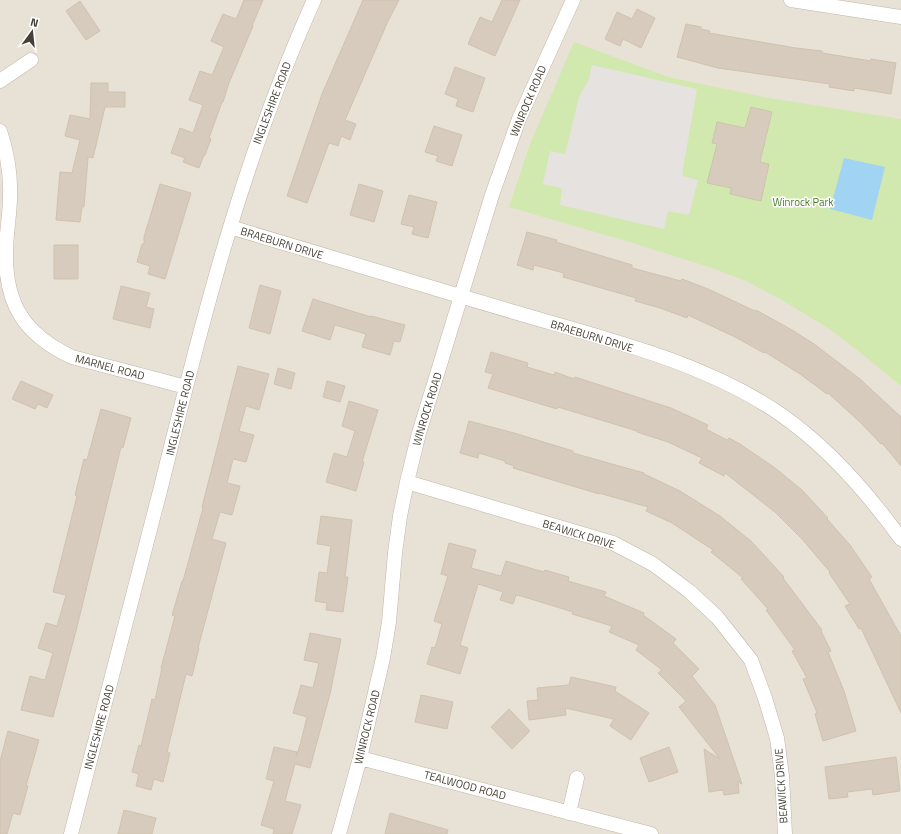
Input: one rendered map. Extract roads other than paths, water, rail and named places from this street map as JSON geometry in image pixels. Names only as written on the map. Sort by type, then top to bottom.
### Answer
[{"type":"street","name":"INGLESHIRE ROAD","points":[[72,834],[186,387],[230,227],[266,116],[314,0]]},
{"type":"street","name":"WINROCK ROAD","points":[[339,834],[373,706],[383,658],[389,622],[395,553],[407,482],[419,433],[462,297],[492,195],[509,146],[519,119],[572,0]]},
{"type":"street","points":[[791,0],[812,2],[901,18]]},
{"type":"street","points":[[0,82],[31,60]]},
{"type":"street","name":"MARNEL ROAD","points":[[0,131],[6,151],[10,177],[6,271],[12,297],[22,318],[40,338],[61,352],[72,357],[186,387]]},
{"type":"street","name":"BRAEBURN DRIVE","points":[[230,227],[630,347],[685,366],[734,387],[778,413],[816,442],[870,498],[901,539]]},
{"type":"street","name":"BEAWICK DRIVE","points":[[407,482],[613,543],[653,564],[689,591],[717,617],[751,660],[765,698],[777,738],[782,776],[785,834]]},
{"type":"street","name":"TEALWOOD ROAD","points":[[360,758],[651,834]]},
{"type":"street","points":[[569,813],[577,778]]},
{"type":"water","points":[[844,158],[885,167],[872,220],[830,209]]},
{"type":"park label","name":"Winrock Park","points":[[803,202]]}]
